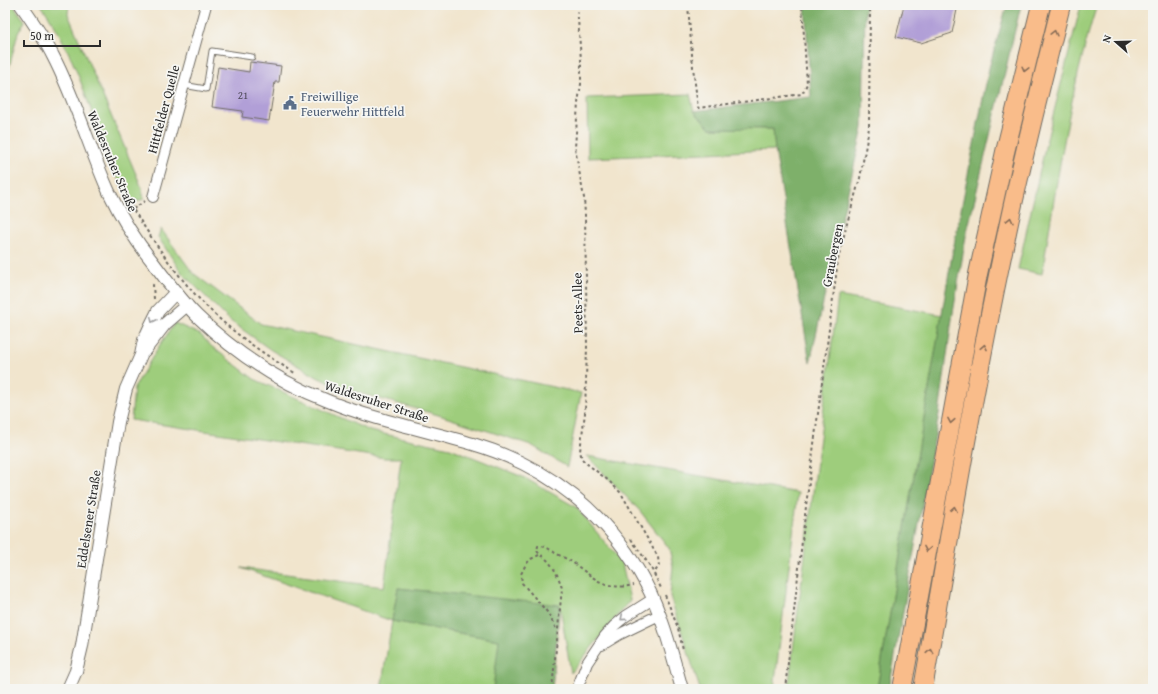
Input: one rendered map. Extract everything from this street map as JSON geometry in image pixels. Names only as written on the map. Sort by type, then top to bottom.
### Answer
[{"type":"highway","points":[[902,689],[978,274],[1005,152],[1041,5]]},
{"type":"highway","points":[[923,689],[974,400],[1006,237],[1061,7]]},
{"type":"street","name":"Waldesruher Straße","points":[[21,5],[54,57],[104,179],[124,220],[140,247],[187,305],[221,338],[245,356],[304,391],[354,411],[475,444],[505,455],[550,478],[568,490],[595,515],[616,538],[644,581],[659,615],[682,689]]},
{"type":"street","name":"Hittfelder Quelle","points":[[153,198],[206,5]]},
{"type":"street","name":"Eddelsener Straße","points":[[68,689],[76,671],[82,646],[118,422],[126,390],[141,355],[144,340],[155,317],[163,305],[176,292]]},
{"type":"street","name":"Eddelsener Straße","points":[[141,355],[165,324],[187,305]]},
{"type":"street","points":[[577,689],[587,663],[600,646],[605,636],[626,616],[653,599]]},
{"type":"street","points":[[600,646],[620,634],[659,615]]},
{"type":"lane","points":[[183,85],[206,89],[212,51],[252,57]]},
{"type":"path","name":"Peets-Allee","points":[[577,5],[581,52],[581,84],[578,103],[575,148],[584,198],[587,346],[585,414],[580,451],[582,459],[609,481],[622,494],[630,506],[658,557],[659,566],[654,573]]},
{"type":"path","points":[[688,5],[698,108],[802,94],[807,84],[802,5]]},
{"type":"path","name":"Graubergen","points":[[785,689],[806,509],[838,260],[860,178],[869,128],[870,5]]},
{"type":"path","points":[[153,198],[133,209],[162,254],[191,290],[237,334],[300,376]]},
{"type":"path","points":[[629,536],[654,573],[678,628],[684,651]]},
{"type":"path","points":[[552,689],[562,588],[560,580],[548,561],[537,551],[538,546],[547,548],[571,562],[590,577],[604,584],[615,587],[636,585]]},
{"type":"path","points":[[540,555],[531,559],[526,564],[521,574],[522,583],[548,613],[558,633]]},
{"type":"green space","points":[[5,5],[13,5],[25,21],[18,33],[5,83]]},
{"type":"green space","points":[[41,5],[69,5],[68,14],[141,186],[144,199],[131,203],[123,188],[108,157],[75,67],[54,25]]},
{"type":"green space","points":[[805,5],[865,5],[863,128],[810,363],[775,150],[773,129],[710,128],[694,111],[811,97]]},
{"type":"green space","points":[[1007,5],[1021,5],[966,236],[952,319],[939,414],[889,689],[877,689],[952,255],[989,68]]},
{"type":"green space","points":[[1081,5],[1097,5],[1087,38],[1071,105],[1042,274],[1018,269],[1046,143]]},
{"type":"green space","points":[[690,94],[694,111],[710,128],[773,129],[775,150],[588,158],[587,98]]},
{"type":"green space","points":[[161,229],[193,273],[261,324],[581,393],[567,467],[531,445],[442,416],[338,387],[317,377],[271,350],[229,320],[182,273],[158,237]]},
{"type":"green space","points":[[838,296],[942,315],[877,689],[788,689]]},
{"type":"green space","points":[[175,323],[201,335],[211,346],[254,379],[370,431],[450,448],[523,477],[576,507],[622,563],[630,600],[571,673],[560,606],[398,588],[392,621],[241,568],[384,587],[401,458],[385,458],[131,420],[134,388],[159,346]]},
{"type":"green space","points":[[587,456],[798,493],[774,689],[700,689],[670,596],[673,566],[669,548],[640,511]]},
{"type":"green space","points":[[398,588],[560,605],[552,689],[493,689],[499,640],[392,621]]},
{"type":"green space","points":[[392,621],[500,640],[493,689],[381,689]]},
{"type":"building","points":[[904,5],[958,5],[952,33],[921,43],[896,37]]},
{"type":"building","points":[[250,62],[281,66],[279,82],[275,82],[269,121],[242,117],[243,111],[212,107],[218,67],[249,72]]},
{"type":"place","name":"Freiwillige Feuerwehr Hittfeld","points":[[290,103]]}]
